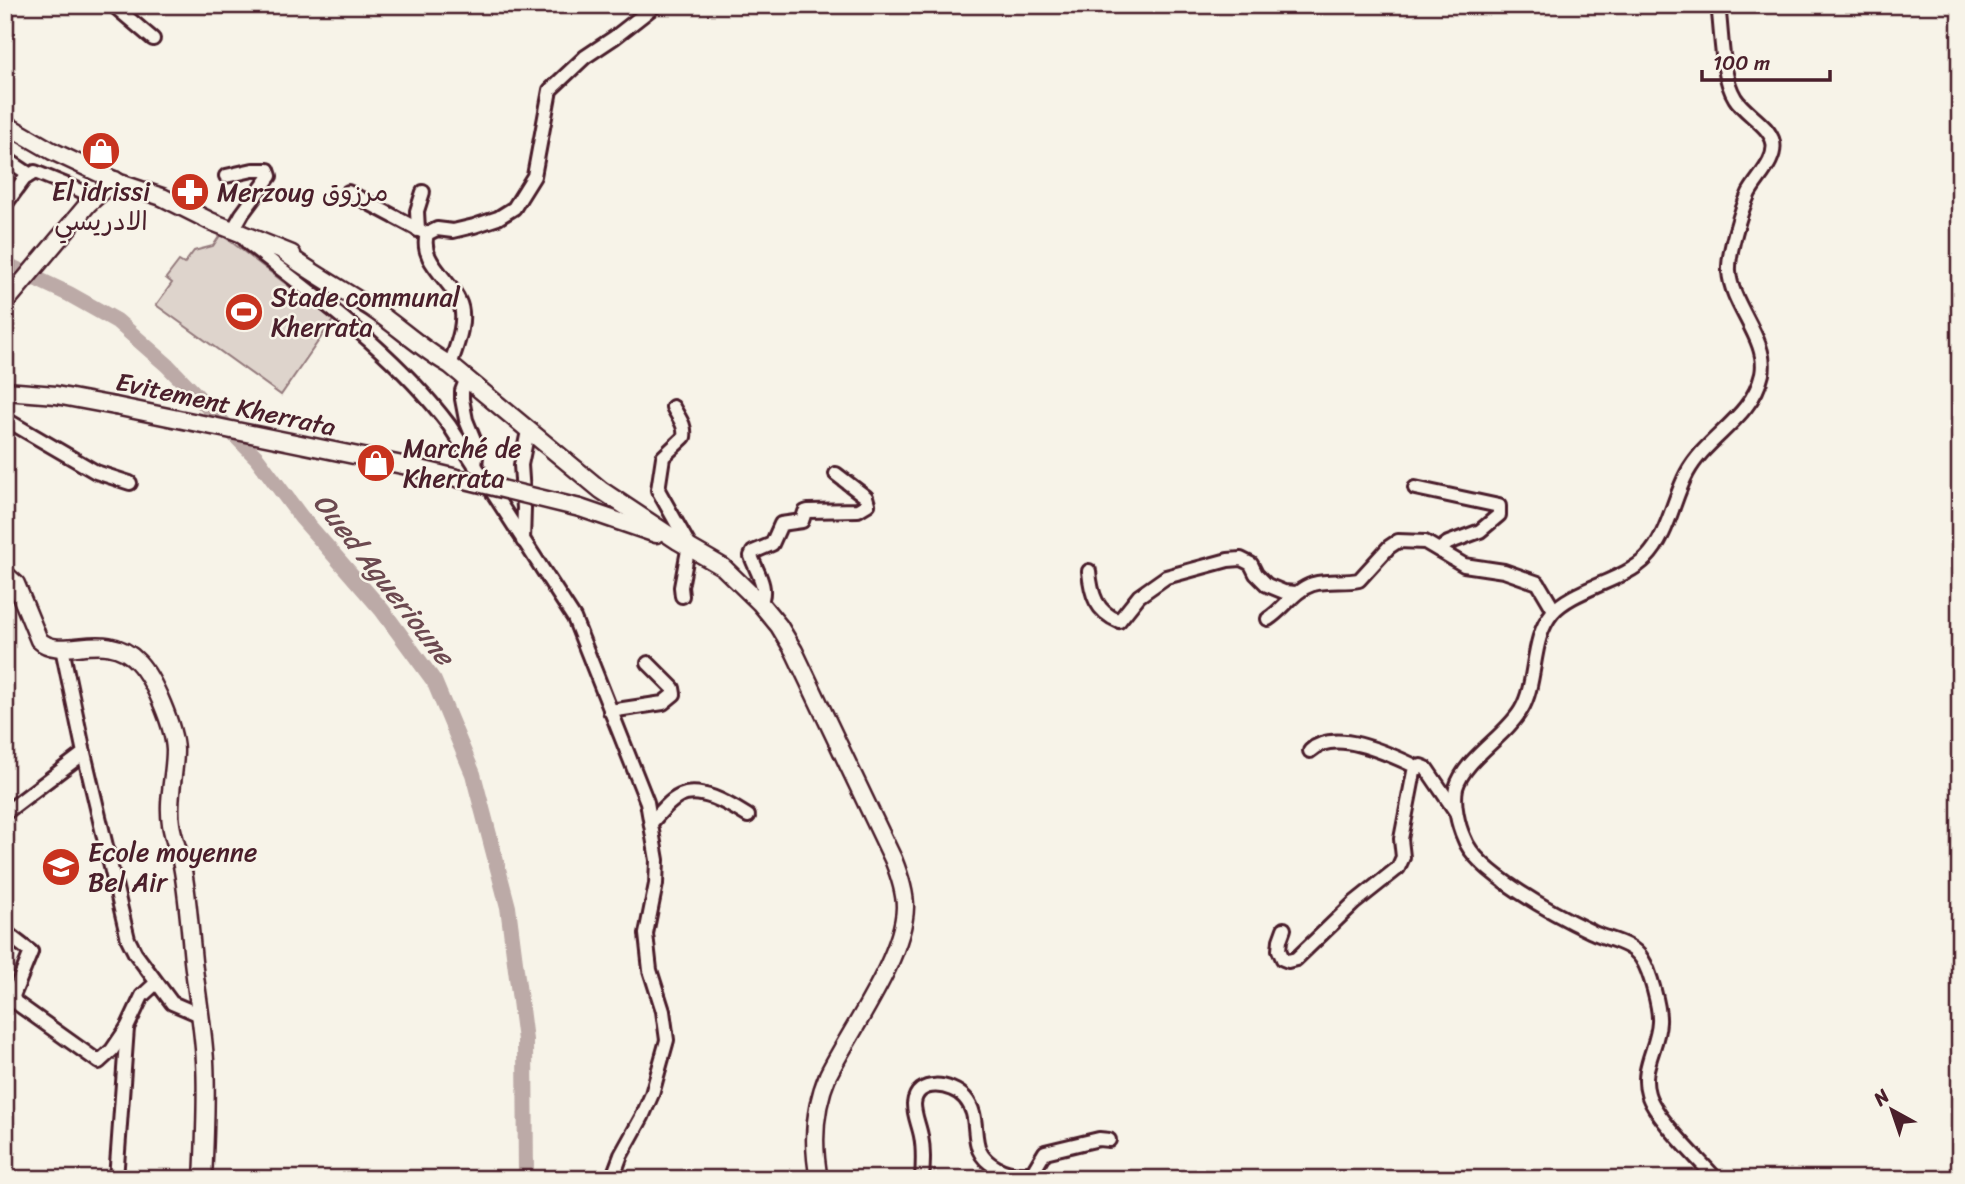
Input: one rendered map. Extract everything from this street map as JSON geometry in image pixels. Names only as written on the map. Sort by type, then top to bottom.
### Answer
[{"type":"main road","points":[[5,124],[52,151],[115,180],[162,197],[284,252],[372,309],[426,351],[467,378],[601,489],[723,567],[779,626],[833,729],[893,859],[902,884],[905,907],[895,949],[819,1095],[815,1128],[819,1179]]},
{"type":"main road","points":[[88,204],[98,172]]},
{"type":"main road","points":[[5,303],[88,204],[115,180]]},
{"type":"main road","name":"Evitement Kherrata","points":[[5,391],[56,395],[115,406],[412,467],[580,508],[683,543]]},
{"type":"main road","points":[[5,574],[16,584],[39,640],[52,648],[104,645],[129,654],[140,664],[170,728],[175,747],[169,806],[183,867],[205,1059],[203,1179]]},
{"type":"street","points":[[113,5],[153,39]]},
{"type":"street","points":[[348,192],[423,232],[437,229],[453,231],[498,218],[514,208],[534,176],[550,90],[585,57],[656,5]]},
{"type":"street","points":[[1716,1179],[1656,1110],[1647,1093],[1646,1076],[1659,1022],[1649,974],[1642,958],[1634,949],[1594,933],[1547,908],[1478,862],[1467,849],[1458,815],[1456,788],[1463,773],[1506,730],[1523,708],[1544,625],[1554,610],[1645,560],[1673,509],[1687,472],[1750,401],[1762,372],[1759,346],[1743,314],[1728,269],[1748,196],[1774,153],[1773,138],[1736,101],[1728,85],[1718,5]]},
{"type":"street","points":[[8,164],[29,174],[38,173],[85,192],[88,204]]},
{"type":"street","points":[[226,176],[253,170],[268,170],[270,176],[242,214],[236,231],[395,363],[426,394],[475,466],[574,618],[647,802],[657,860],[656,884],[646,934],[650,970],[663,1012],[667,1040],[652,1094],[612,1179]]},
{"type":"street","points":[[5,205],[29,174]]},
{"type":"street","points":[[423,192],[417,211],[427,254],[461,302],[459,333],[450,365]]},
{"type":"street","points":[[467,378],[462,399],[466,420],[477,447],[475,466]]},
{"type":"street","points":[[673,407],[685,433],[663,457],[658,490],[683,543],[682,596]]},
{"type":"street","points":[[5,418],[96,472],[130,484]]},
{"type":"street","points":[[523,541],[521,465],[528,431]]},
{"type":"street","points":[[760,603],[765,595],[764,589],[751,556],[753,552],[772,544],[781,524],[802,521],[808,511],[858,510],[868,504],[866,497],[836,474]]},
{"type":"street","points":[[1415,488],[1499,506],[1499,515],[1480,531],[1448,543],[1439,550]]},
{"type":"street","points":[[1268,619],[1279,612],[1296,593],[1311,584],[1359,580],[1389,547],[1398,541],[1425,542],[1464,565],[1504,571],[1538,583],[1554,610]]},
{"type":"street","points":[[1089,571],[1091,592],[1098,606],[1109,617],[1119,621],[1139,596],[1166,578],[1228,560],[1241,559],[1251,564],[1267,585],[1284,592],[1296,593]]},
{"type":"street","points":[[62,648],[128,939],[156,984],[172,1003],[200,1015]]},
{"type":"street","points":[[610,711],[663,703],[674,694],[673,688],[648,663]]},
{"type":"street","points":[[1310,751],[1318,744],[1327,742],[1368,747],[1417,767],[1426,768],[1458,815]]},
{"type":"street","points":[[5,813],[84,753]]},
{"type":"street","points":[[1284,929],[1279,950],[1288,961],[1296,960],[1354,903],[1398,868],[1403,857],[1401,839],[1417,767]]},
{"type":"street","points":[[651,823],[679,796],[694,792],[748,816]]},
{"type":"street","points":[[5,932],[32,952],[13,996],[15,1002],[99,1062],[127,1028],[142,996],[156,984]]},
{"type":"street","points":[[116,1179],[127,1028]]},
{"type":"street","points":[[922,1179],[924,1160],[914,1105],[916,1095],[924,1087],[936,1085],[959,1092],[967,1099],[979,1153],[986,1162],[1003,1171],[1024,1175],[1033,1172],[1045,1152],[1052,1149],[1099,1139],[1109,1140]]},
{"type":"shaded area","name":"Stade communal Kherrata","points":[[221,234],[333,320],[281,395],[156,305],[172,283],[166,278],[179,261],[184,264],[194,251],[213,246]]},
{"type":"waterway","name":"Oued Aguerioune","points":[[5,264],[69,294],[117,321],[167,365],[257,458],[301,517],[382,610],[434,681],[473,774],[508,907],[525,1040],[526,1179]]},
{"type":"place","name":"El idrissi الادريسي","points":[[101,151]]},
{"type":"place","name":"Merzoug مرزوق","points":[[190,192]]},
{"type":"place","name":"Stade communal Kherrata","points":[[244,312]]},
{"type":"place","name":"Marché de Kherrata","points":[[376,463]]},
{"type":"place","name":"Ecole moyenne Bel Air","points":[[61,867]]}]
